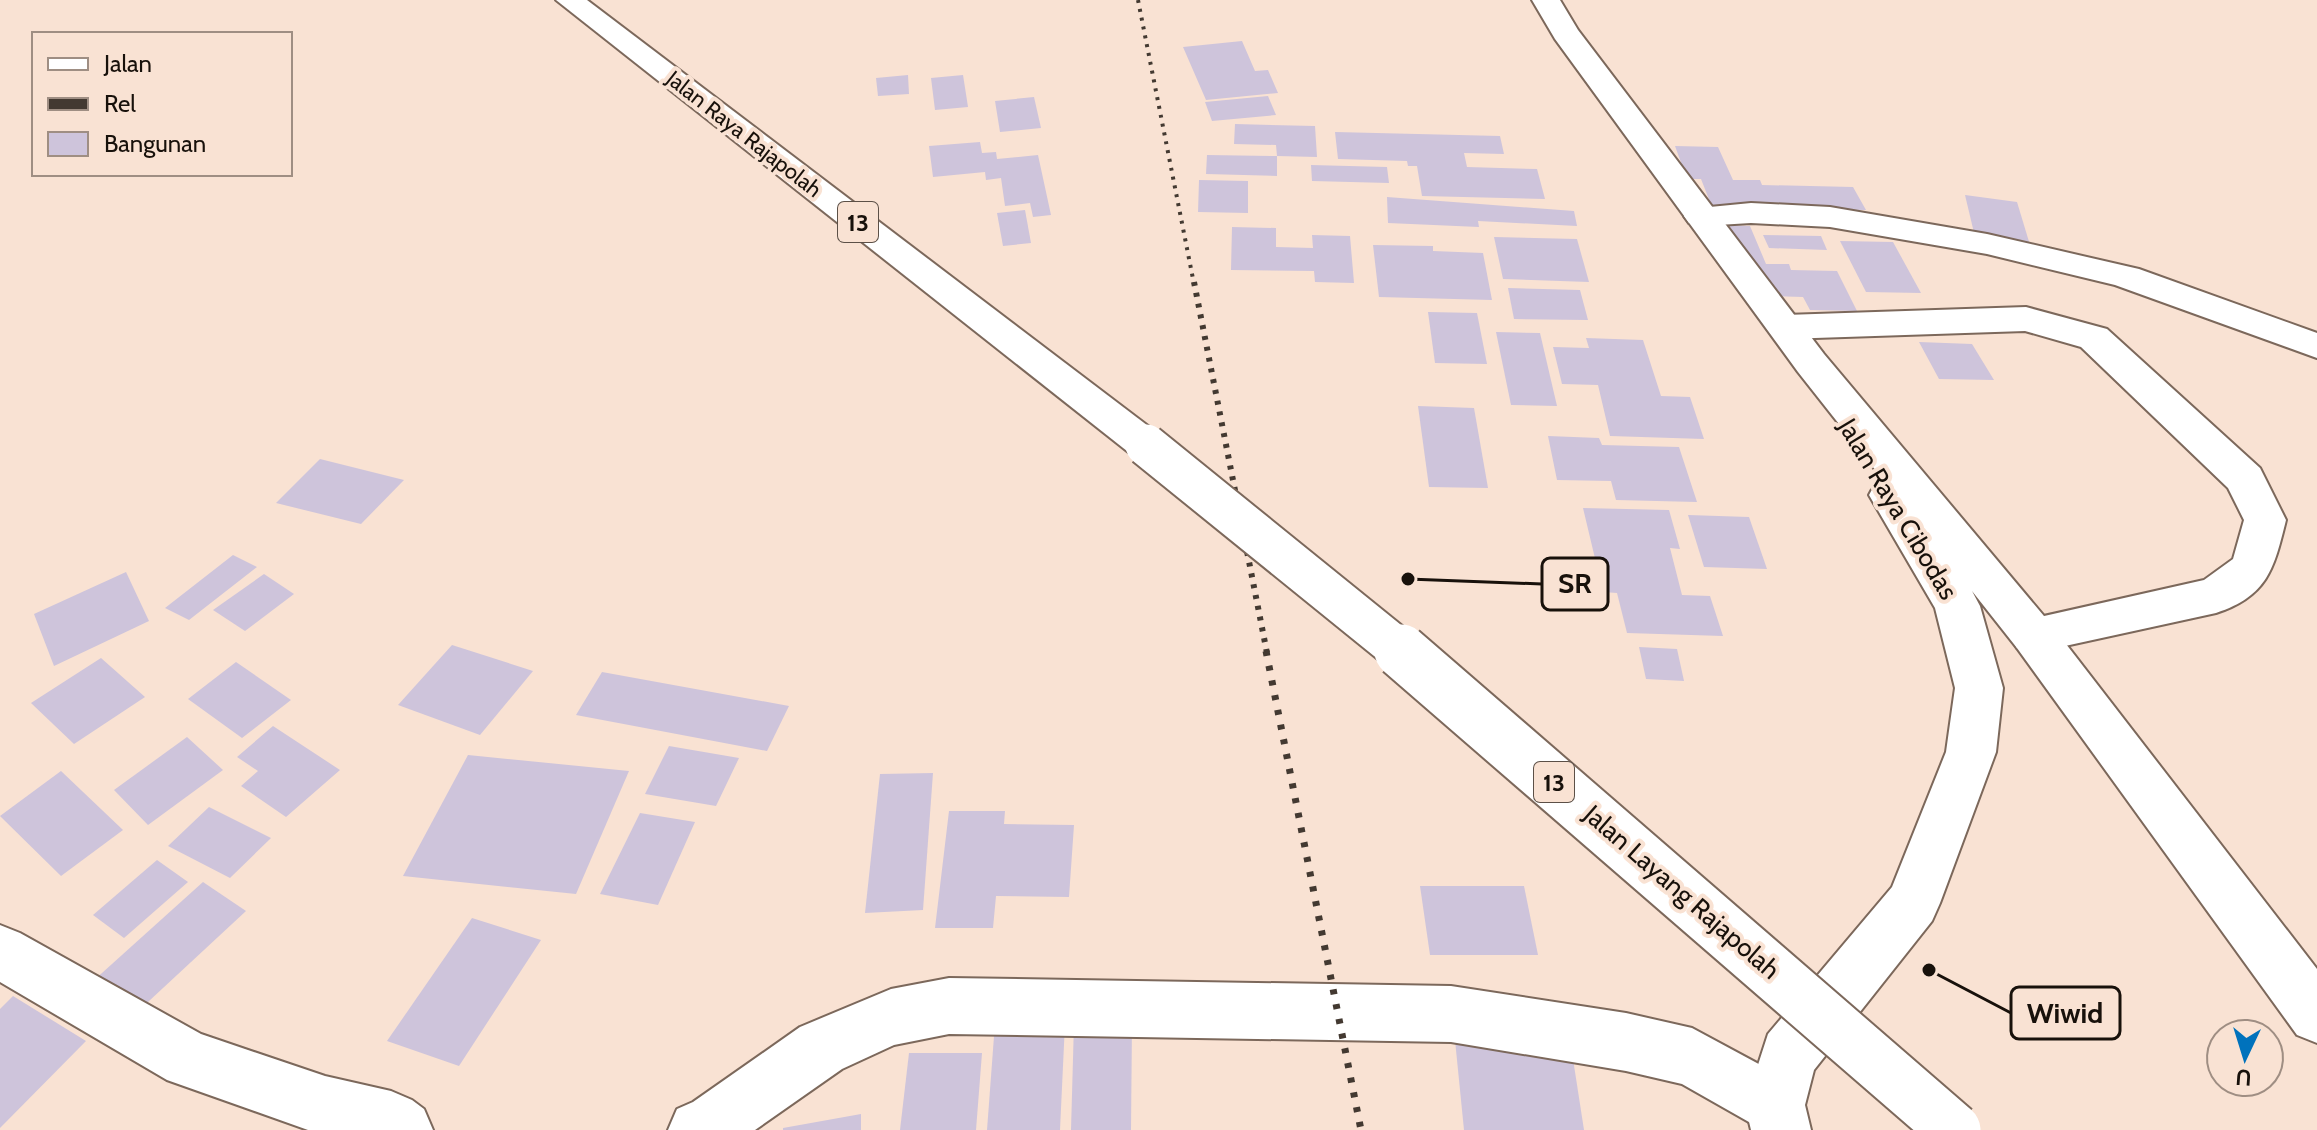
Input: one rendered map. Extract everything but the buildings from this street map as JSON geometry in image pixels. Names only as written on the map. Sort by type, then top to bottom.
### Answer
[{"type":"main road","name":"Jalan Raya Rajapolah","points":[[570,0],[1146,445]]},
{"type":"main road","name":"Jalan Raya Cibodas","points":[[1546,0],[1565,33],[1798,345],[2033,635],[2317,1015]]},
{"type":"main road","points":[[1701,216],[1751,213],[1830,217],[1987,244],[2126,277],[2317,346]]},
{"type":"main road","points":[[1798,345],[2026,319],[2060,326],[2094,338],[2245,479],[2265,520],[2252,568],[2216,595],[2033,635]]},
{"type":"main road","name":"Jalan Raya Cibodas","points":[[1778,1118],[1789,1055],[1913,903],[1971,752],[1979,688],[1957,606],[1798,345]]},
{"type":"main road","name":"Jalan Layang Rajapolah","points":[[1146,445],[1376,629],[1954,1130]]},
{"type":"main road","points":[[0,952],[188,1059],[325,1106],[391,1121],[403,1130]]},
{"type":"main road","points":[[698,1130],[714,1123],[821,1048],[891,1017],[949,1006],[1451,1014],[1626,1042],[1692,1057],[1778,1118]]},
{"type":"railway","points":[[1138,0],[1194,284]]},
{"type":"railway","points":[[1194,282],[1267,653]]},
{"type":"railway","points":[[1266,651],[1361,1130]]},
{"type":"place","name":"SR","points":[[1408,579]]},
{"type":"place","name":"Wiwid","points":[[1929,970]]}]
